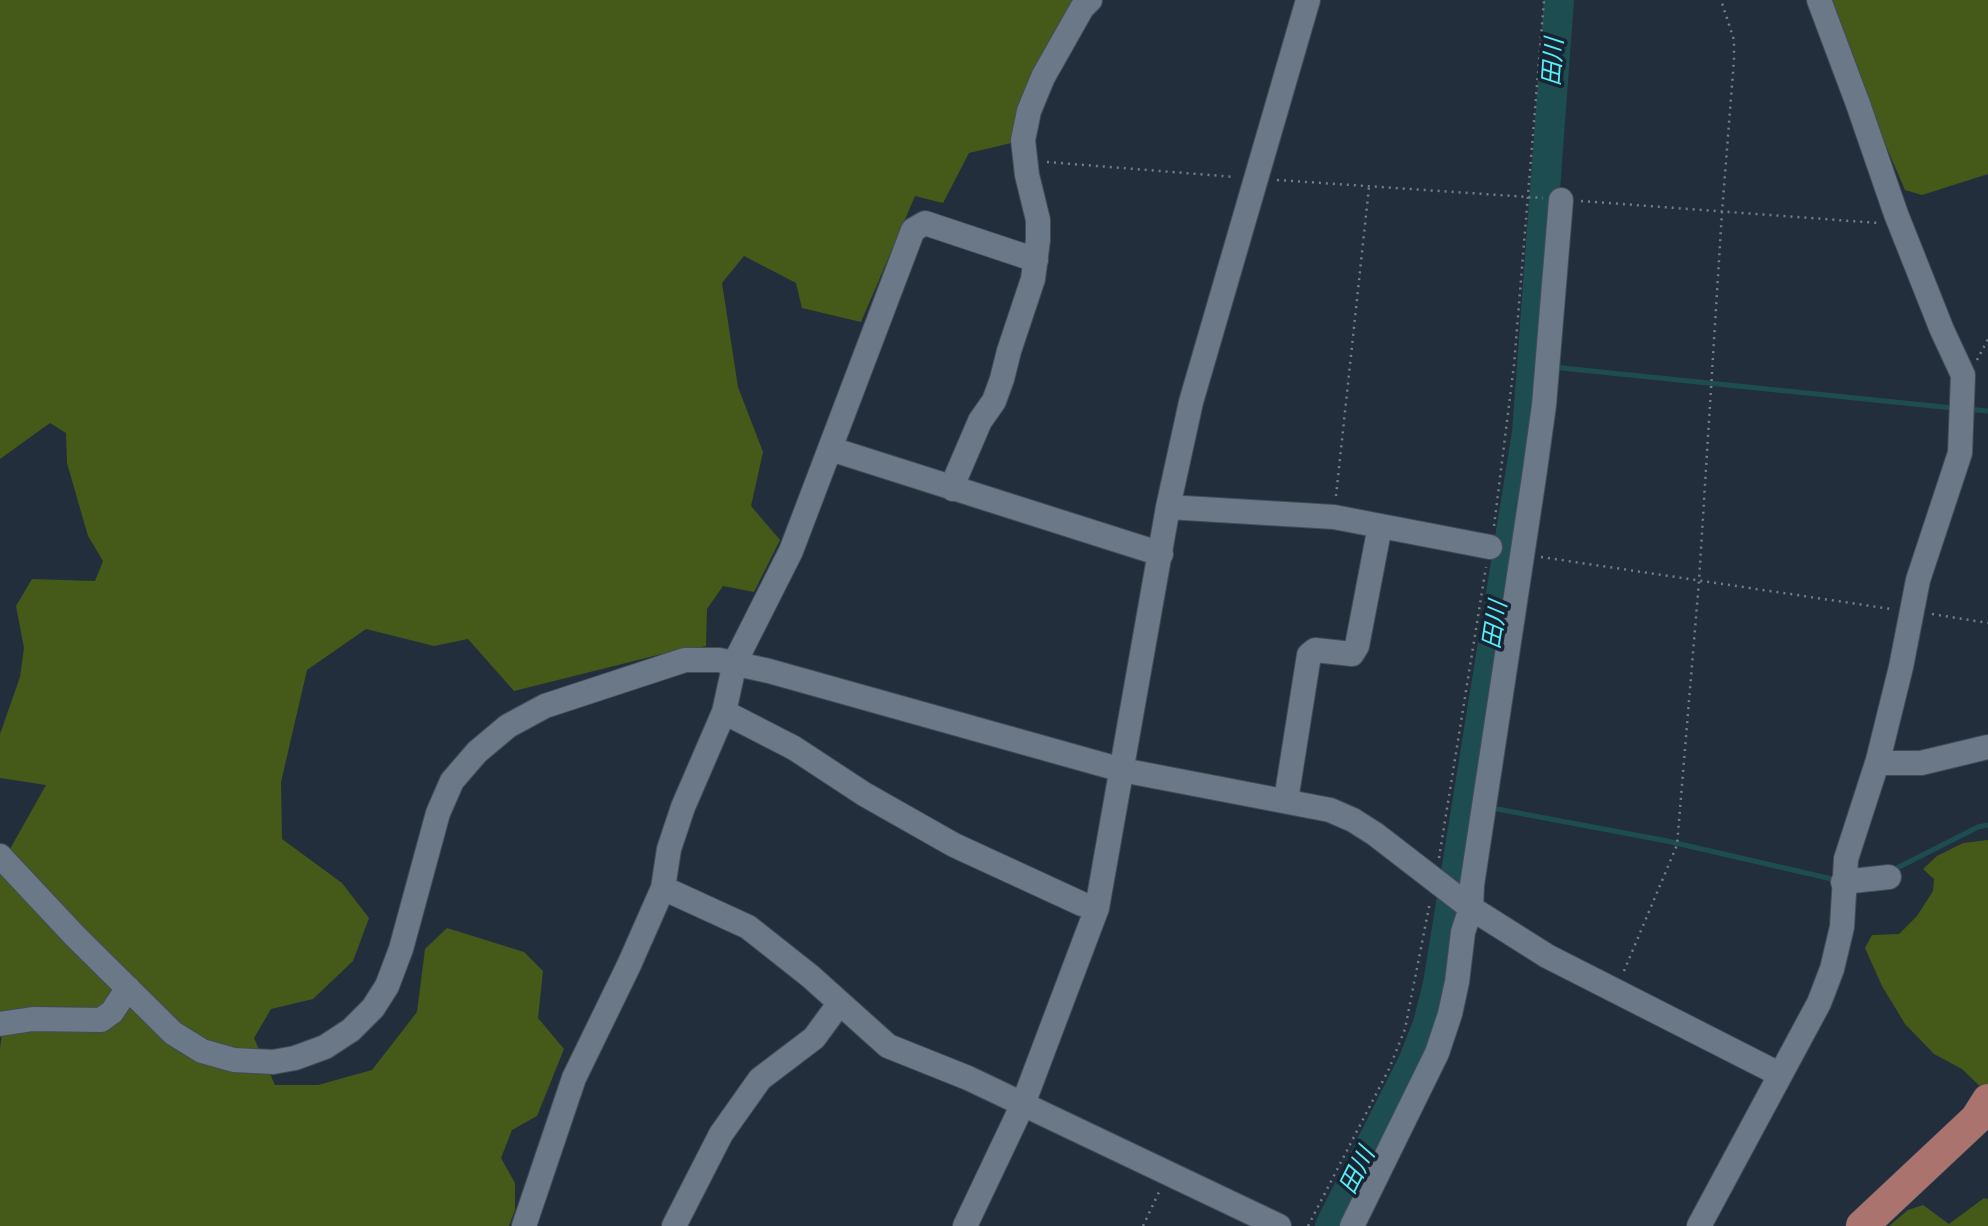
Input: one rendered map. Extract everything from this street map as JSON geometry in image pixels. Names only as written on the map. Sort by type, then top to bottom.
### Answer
[{"type":"main road","points":[[1862,1226],[1976,1119],[1988,1100]]},
{"type":"street","points":[[953,489],[980,421],[1003,379],[1009,351],[1033,279],[1038,220],[1027,176],[1023,139],[1029,111],[1043,77],[1082,8],[1090,0]]},
{"type":"street","points":[[965,1226],[1023,1104],[1097,908],[1168,508],[1191,402],[1308,0]]},
{"type":"street","points":[[1699,1226],[1819,1003],[1832,969],[1842,927],[1846,859],[1878,760],[1901,667],[1918,580],[1960,453],[1963,374],[1942,330],[1896,214],[1819,0]]},
{"type":"street","points":[[1352,1226],[1437,1053],[1457,982],[1544,405],[1561,200]]},
{"type":"street","points":[[524,1226],[574,1078],[663,888],[670,849],[683,807],[724,712],[735,662],[791,551],[913,230],[925,223],[1036,260]]},
{"type":"street","points":[[831,449],[1161,554]]},
{"type":"street","points":[[1168,508],[1334,517],[1490,547]]},
{"type":"street","points":[[1286,800],[1308,655],[1315,650],[1352,654],[1357,646],[1380,526]]},
{"type":"street","points":[[0,856],[75,936],[173,1033],[202,1051],[234,1060],[273,1062],[295,1058],[325,1047],[351,1030],[373,1008],[387,986],[401,949],[438,813],[452,781],[477,752],[508,726],[545,706],[685,660],[735,662],[1122,770],[1331,810],[1353,820],[1467,904],[1547,956],[1780,1074]]},
{"type":"street","points":[[724,712],[793,748],[864,794],[954,845],[1082,904],[1097,908]]},
{"type":"street","points":[[1878,760],[1886,763],[1921,763],[1988,747]]},
{"type":"street","points":[[1843,882],[1889,877]]},
{"type":"street","points":[[663,888],[748,926],[888,1046],[968,1078],[1279,1226]]},
{"type":"street","points":[[0,1024],[33,1019],[101,1020],[112,1012],[128,988]]},
{"type":"street","points":[[674,1226],[721,1134],[760,1079],[814,1038],[839,1004]]},
{"type":"path","points":[[1308,1226],[1389,1069],[1405,1029],[1438,882],[1499,498],[1514,365],[1544,0]]},
{"type":"path","points":[[1616,990],[1677,845],[1699,581],[1734,60],[1734,40],[1721,0]]},
{"type":"path","points":[[1334,517],[1369,187]]},
{"type":"path","points":[[1561,200],[1882,223],[1896,214]]},
{"type":"path","points":[[1523,555],[1573,560],[1988,623]]},
{"type":"path","points":[[1143,1226],[1168,1173]]},
{"type":"green space","points":[[0,0],[1076,0],[1020,141],[969,153],[943,203],[915,196],[861,322],[802,308],[796,283],[744,256],[722,283],[738,387],[763,452],[751,506],[780,540],[754,592],[723,586],[707,609],[706,646],[658,655],[514,691],[468,639],[434,646],[366,629],[307,670],[281,782],[282,839],[342,883],[369,918],[353,961],[313,999],[271,1009],[254,1038],[275,1085],[318,1085],[372,1070],[417,1012],[425,949],[447,928],[524,952],[543,971],[538,1018],[564,1049],[537,1116],[512,1130],[501,1158],[515,1183],[515,1210],[509,1226],[0,1226],[0,858],[10,849],[46,785],[0,778],[0,734],[20,677],[24,648],[16,606],[32,579],[95,581],[103,561],[88,536],[67,463],[66,433],[50,423],[0,459]]},
{"type":"green space","points":[[1830,0],[1988,0],[1988,174],[1922,195],[1905,190]]},
{"type":"green space","points":[[1988,840],[1988,1094],[1962,1069],[1934,1054],[1905,1024],[1882,986],[1865,948],[1872,935],[1899,934],[1917,916],[1933,891],[1934,879],[1923,869],[1937,856],[1963,843]]},
{"type":"green space","points":[[1984,1198],[1988,1199],[1988,1226],[1889,1226],[1908,1210],[1923,1205],[1949,1224]]},
{"type":"waterway","name":"田川","points":[[1330,1226],[1413,1062],[1428,1024],[1438,984],[1527,433],[1559,0]]},
{"type":"waterway","points":[[1552,367],[1953,408]]},
{"type":"waterway","points":[[1967,409],[1988,411]]},
{"type":"waterway","points":[[1467,803],[1479,805]]},
{"type":"waterway","points":[[1492,808],[1667,841],[1832,879],[1838,878]]},
{"type":"waterway","points":[[1893,870],[1978,827],[1988,825]]}]
